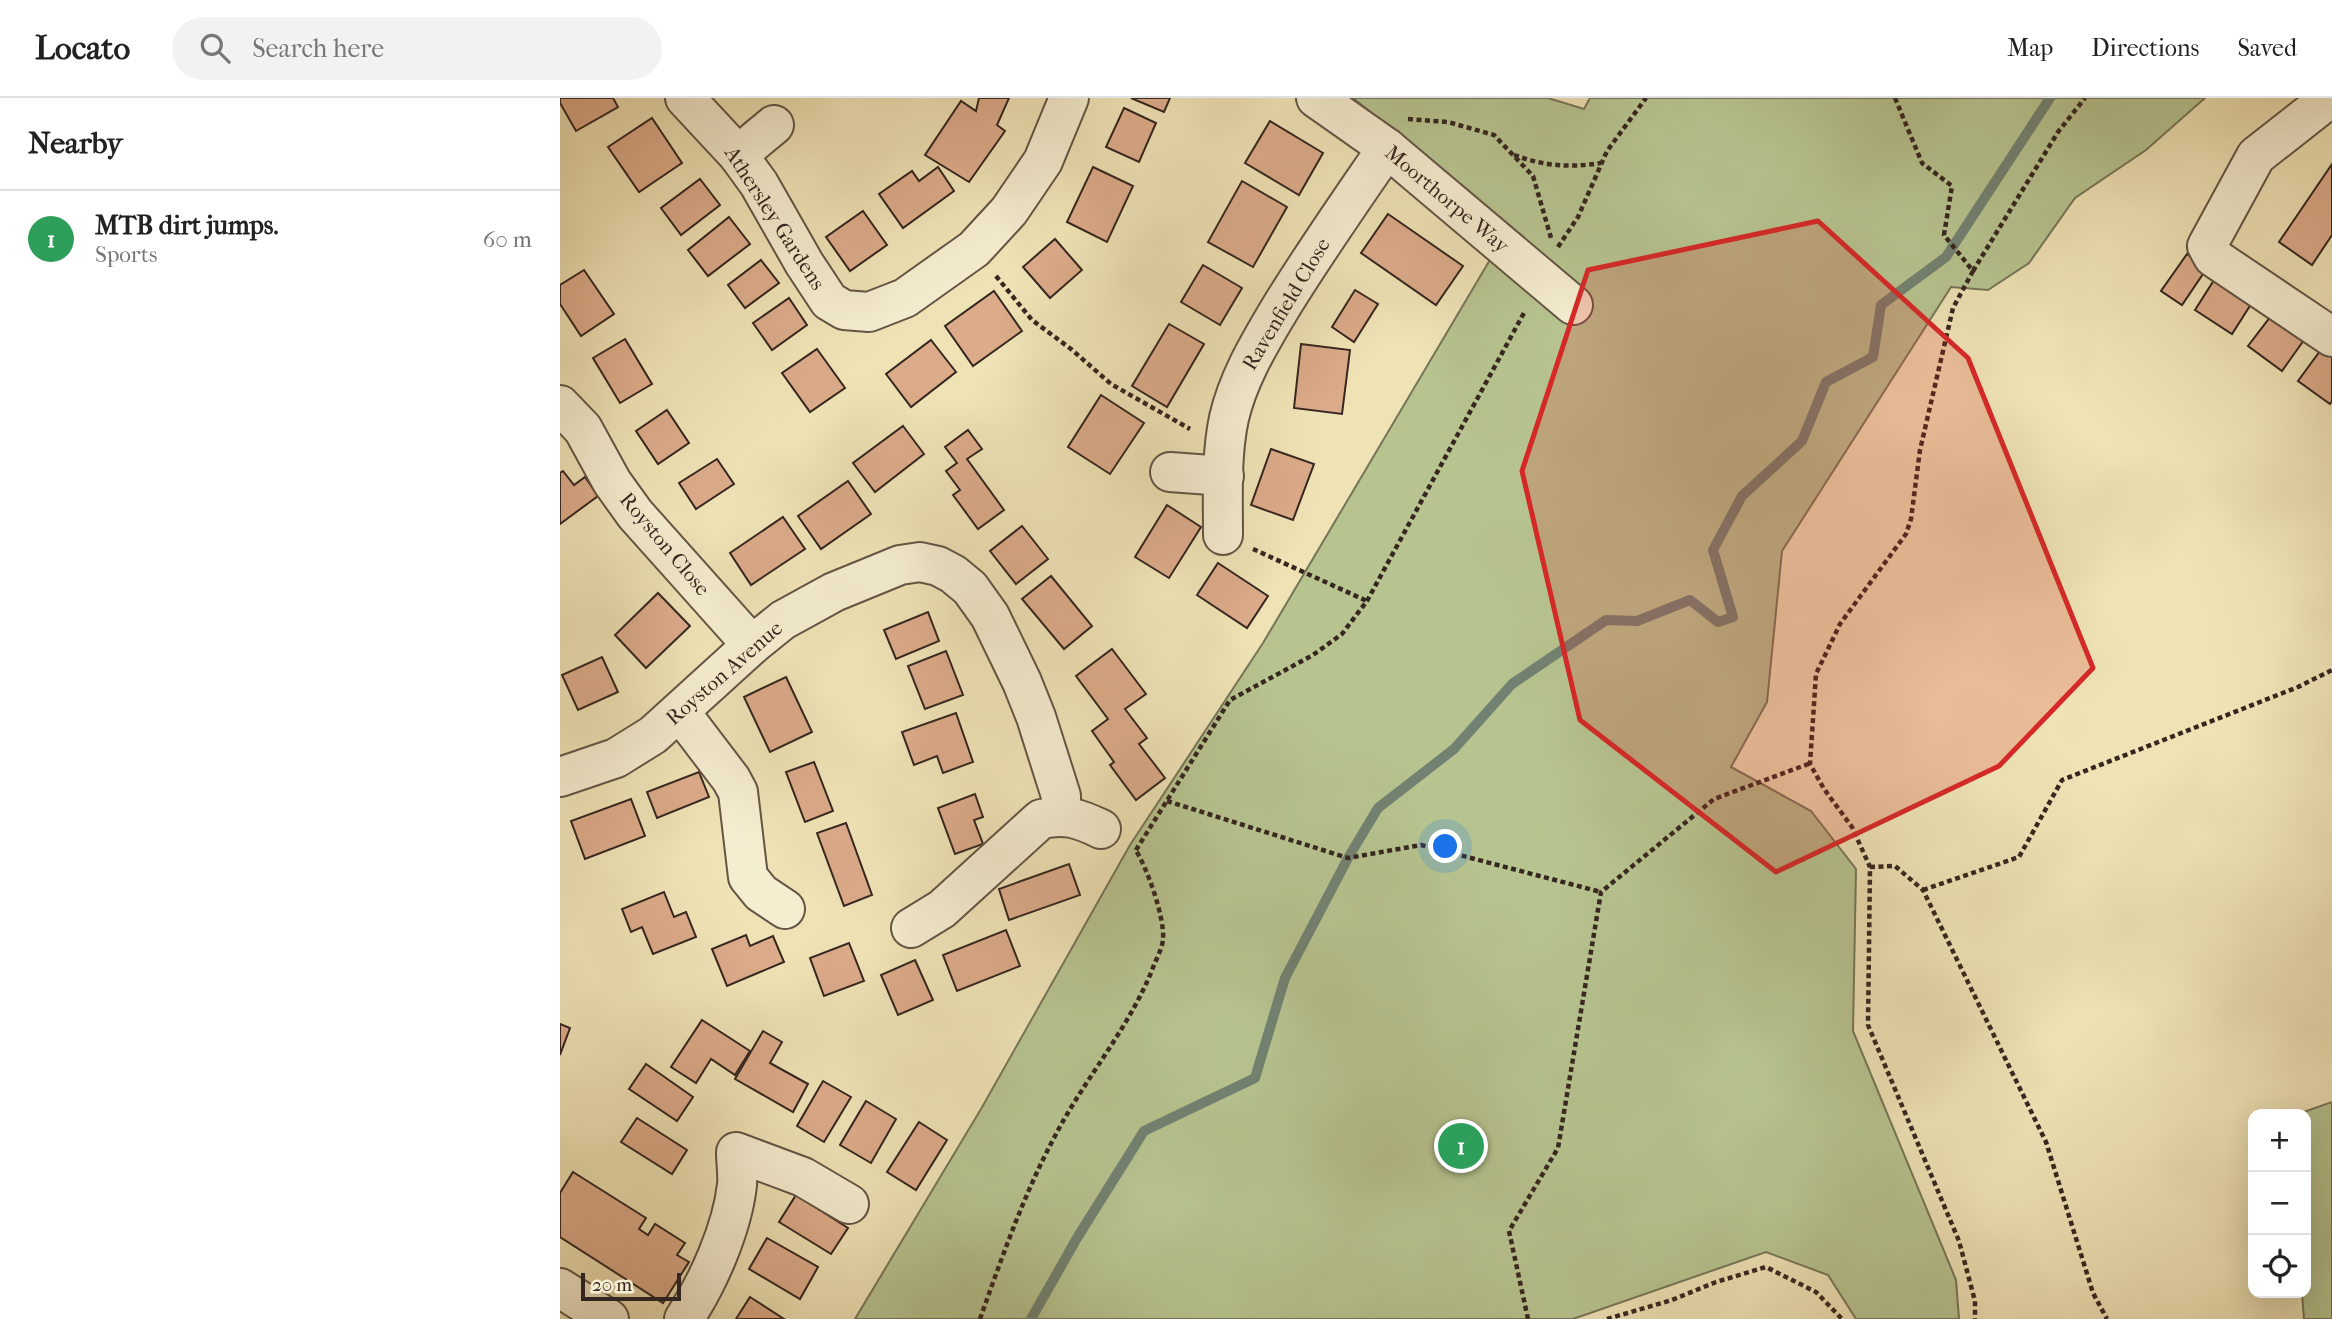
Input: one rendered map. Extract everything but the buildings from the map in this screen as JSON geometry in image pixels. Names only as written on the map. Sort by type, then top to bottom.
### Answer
[{"type":"street","name":"Athersley Gardens","points":[[685,98],[738,155],[759,184],[829,301],[844,310],[869,312],[905,298],[974,249],[1028,186],[1043,162],[1069,98]]},
{"type":"street","name":"Moorthorpe Way","points":[[1316,98],[1387,148],[1573,305]]},
{"type":"street","points":[[2330,98],[2256,156],[2207,246],[2213,257],[2332,337]]},
{"type":"street","points":[[738,155],[774,125]]},
{"type":"street","name":"Ravenfield Close","points":[[1223,535],[1224,462],[1229,419],[1250,359],[1309,262],[1387,148]]},
{"type":"street","name":"Royston Close","points":[[560,405],[583,429],[612,482],[635,514],[752,645]]},
{"type":"street","points":[[1170,472],[1224,462]]},
{"type":"street","name":"Royston Avenue","points":[[560,777],[616,758],[653,735],[783,620],[834,592],[900,565],[920,562],[938,566],[953,574],[970,588],[990,616],[1022,682],[1052,766],[1060,796],[1061,815]]},
{"type":"street","points":[[680,712],[732,779],[738,792],[748,877],[761,893],[785,909]]},
{"type":"street","points":[[911,928],[942,909],[1041,819],[1061,815],[1101,828]]},
{"type":"street","points":[[688,1313],[715,1260],[729,1219],[737,1185],[736,1152],[803,1177],[849,1204]]},
{"type":"street","points":[[560,1288],[610,1319]]},
{"type":"path","points":[[1350,121],[1388,118],[1448,122],[1494,135],[1533,176],[1555,252],[1578,217],[1607,151],[1646,98]]},
{"type":"path","points":[[1895,98],[1922,163],[1952,187],[1944,235],[1973,271]]},
{"type":"path","points":[[1975,1319],[1975,1301],[1959,1241],[1868,1025],[1870,867],[1852,827],[1824,789],[1811,763],[1816,674],[1840,624],[1906,534],[1911,519],[1920,450],[1953,308],[2058,132],[2085,98]]},
{"type":"path","points":[[1513,155],[1539,164],[1572,167],[1602,163]]},
{"type":"path","points":[[974,249],[1032,320],[1111,384],[1224,462]]},
{"type":"path","points":[[980,1319],[1012,1231],[1053,1139],[1080,1090],[1116,1038],[1145,988],[1163,940],[1158,905],[1136,850],[1230,700],[1313,655],[1342,634],[1367,601],[1543,279]]},
{"type":"path","points":[[1223,535],[1367,601]]},
{"type":"path","points":[[1923,890],[2019,857],[2062,780],[2298,687],[2332,670]]},
{"type":"path","points":[[1528,1319],[1509,1231],[1558,1147],[1601,892],[1714,799],[1811,763]]},
{"type":"path","points":[[1167,801],[1348,858],[1421,845],[1601,892]]},
{"type":"path","points":[[1870,867],[1895,866],[1923,890],[2046,1142],[2093,1293],[2107,1319]]},
{"type":"path","points":[[1607,1319],[1672,1300],[1716,1282],[1766,1267],[1816,1292],[1842,1319]]},
{"type":"highlighted area","points":[[1818,221],[1968,358],[2093,668],[1999,766],[1776,872],[1580,720],[1522,471],[1588,270]]},
{"type":"green space","points":[[1353,98],[1548,98],[1584,109],[1590,98],[2205,98],[2146,150],[2075,198],[2029,263],[1988,290],[1951,287],[1782,551],[1767,702],[1731,767],[1811,811],[1856,869],[1853,1031],[1956,1280],[1959,1319],[1856,1319],[1828,1275],[1766,1252],[1573,1319],[855,1319],[981,1109],[1130,845],[1263,643],[1510,226]]},
{"type":"green space","points":[[2332,1102],[2332,1319],[2304,1319],[2302,1298],[2311,1298],[2311,1109]]},
{"type":"waterway","points":[[1031,1319],[1077,1238],[1144,1131],[1255,1078],[1285,978],[1348,858],[1378,808],[1454,749],[1512,684],[1606,620],[1637,621],[1690,600],[1718,622],[1733,617],[1713,550],[1742,496],[1802,441],[1826,382],[1873,357],[1881,305],[1946,257],[2050,98]]},
{"type":"place","name":"MTB dirt jumps.","points":[[1461,1146]]}]
